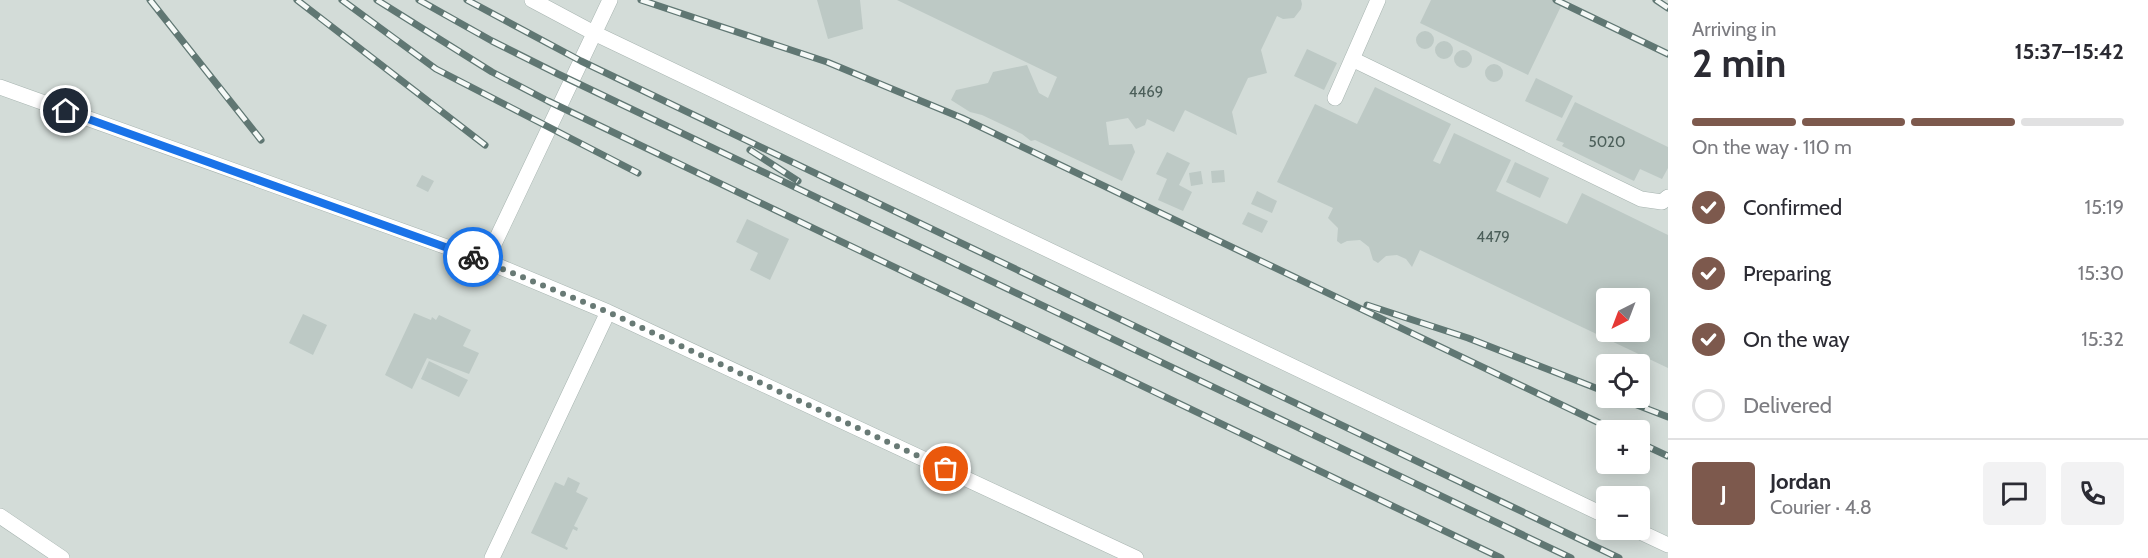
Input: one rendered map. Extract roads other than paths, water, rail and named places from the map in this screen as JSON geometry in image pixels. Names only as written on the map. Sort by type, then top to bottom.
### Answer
[{"type":"lane","points":[[532,0],[594,33],[1596,511]]},
{"type":"lane","points":[[486,261],[610,0]]},
{"type":"lane","points":[[1335,98],[1378,0]]},
{"type":"lane","points":[[1352,59],[1641,199],[1662,202],[1668,197]]},
{"type":"lane","points":[[0,87],[486,261],[608,312],[1136,558]]},
{"type":"lane","points":[[492,558],[608,312]]},
{"type":"lane","points":[[0,516],[63,558]]},
{"type":"lane","points":[[1650,537],[1668,545]]},
{"type":"railway","points":[[150,0],[261,140]]},
{"type":"railway","points":[[297,0],[485,145]]},
{"type":"railway","points":[[342,0],[436,69],[638,173]]},
{"type":"railway","points":[[377,0],[492,72],[548,101],[1501,558]]},
{"type":"railway","points":[[419,0],[492,41],[558,74],[1571,558]]},
{"type":"railway","points":[[467,0],[581,61],[1619,558]]},
{"type":"railway","points":[[641,0],[827,62],[962,118],[1596,421]]},
{"type":"railway","points":[[1556,0],[1668,54]]},
{"type":"railway","points":[[1656,0],[1668,8]]},
{"type":"railway","points":[[750,150],[798,181]]},
{"type":"railway","points":[[1367,305],[1468,338],[1596,388]]},
{"type":"railway","points":[[1645,408],[1668,417]]},
{"type":"railway","points":[[1650,448],[1668,456]]}]
